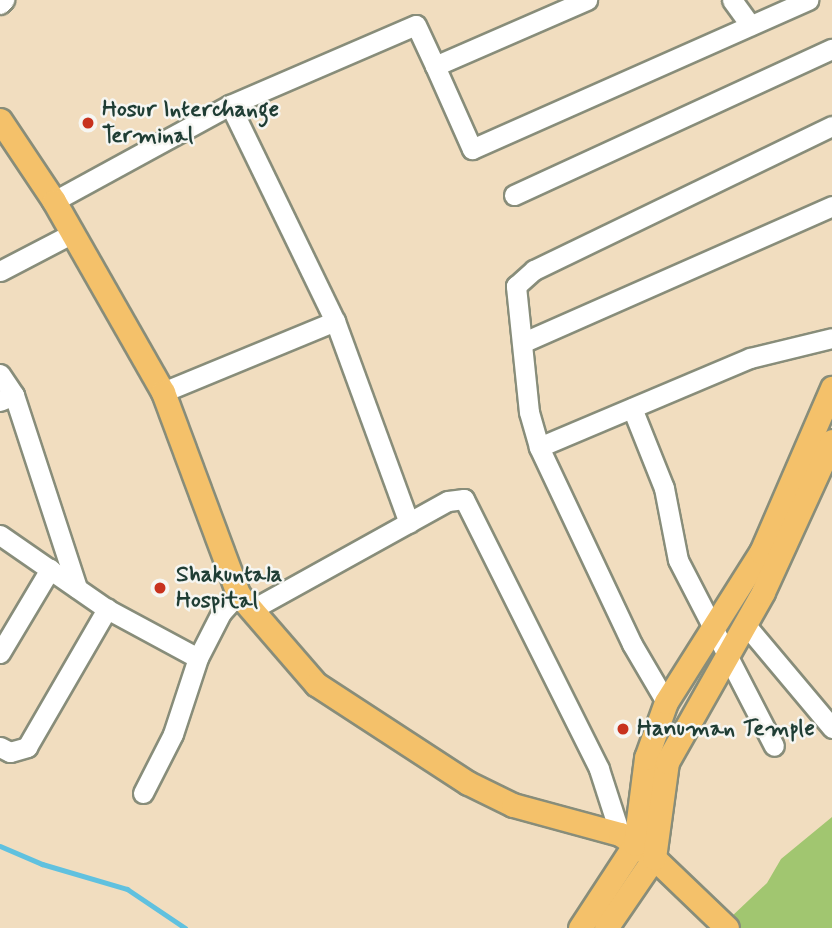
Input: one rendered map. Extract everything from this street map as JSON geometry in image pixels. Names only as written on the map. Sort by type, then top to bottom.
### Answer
[{"type":"main road","points":[[3,130],[54,201],[163,392],[245,602],[316,684],[338,702],[468,783],[513,805],[628,839],[654,858],[727,928]]},
{"type":"main road","points":[[580,928],[628,839],[646,758],[666,702],[715,629],[761,552],[832,388]]},
{"type":"main road","points":[[606,928],[654,858],[667,762],[727,651],[763,592],[832,441]]},
{"type":"street","points":[[0,4],[4,0]]},
{"type":"street","points":[[435,66],[587,0]]},
{"type":"street","points":[[733,0],[750,25]]},
{"type":"street","points":[[54,201],[230,105],[416,24],[472,149],[808,0]]},
{"type":"street","points":[[514,195],[832,49]]},
{"type":"street","points":[[230,105],[335,321],[409,523]]},
{"type":"street","points":[[666,702],[632,644],[539,447],[530,412],[524,342],[516,295],[523,277],[832,126]]},
{"type":"street","points":[[524,342],[832,206]]},
{"type":"street","points":[[0,271],[73,233]]},
{"type":"street","points":[[163,392],[335,321]]},
{"type":"street","points":[[539,447],[750,358],[832,338]]},
{"type":"street","points":[[0,374],[77,588]]},
{"type":"street","points":[[632,408],[664,488],[678,560],[774,746]]},
{"type":"street","points":[[143,793],[173,734],[198,658],[221,613],[457,498],[470,505],[598,769],[628,839]]},
{"type":"street","points":[[0,535],[107,610],[198,658]]},
{"type":"street","points":[[0,653],[50,569]]},
{"type":"street","points":[[0,747],[19,752],[27,747],[107,610]]},
{"type":"street","points":[[744,623],[832,728]]},
{"type":"green space","points":[[832,817],[832,928],[741,928],[730,918],[767,883],[781,859]]},
{"type":"waterway","points":[[0,846],[42,864],[127,889],[185,928]]},
{"type":"place","name":"Hosur Interchange Terminal","points":[[88,123]]},
{"type":"place","name":"Shakuntala Hospital","points":[[160,588]]},
{"type":"place","name":"Hanuman Temple","points":[[623,729]]}]
